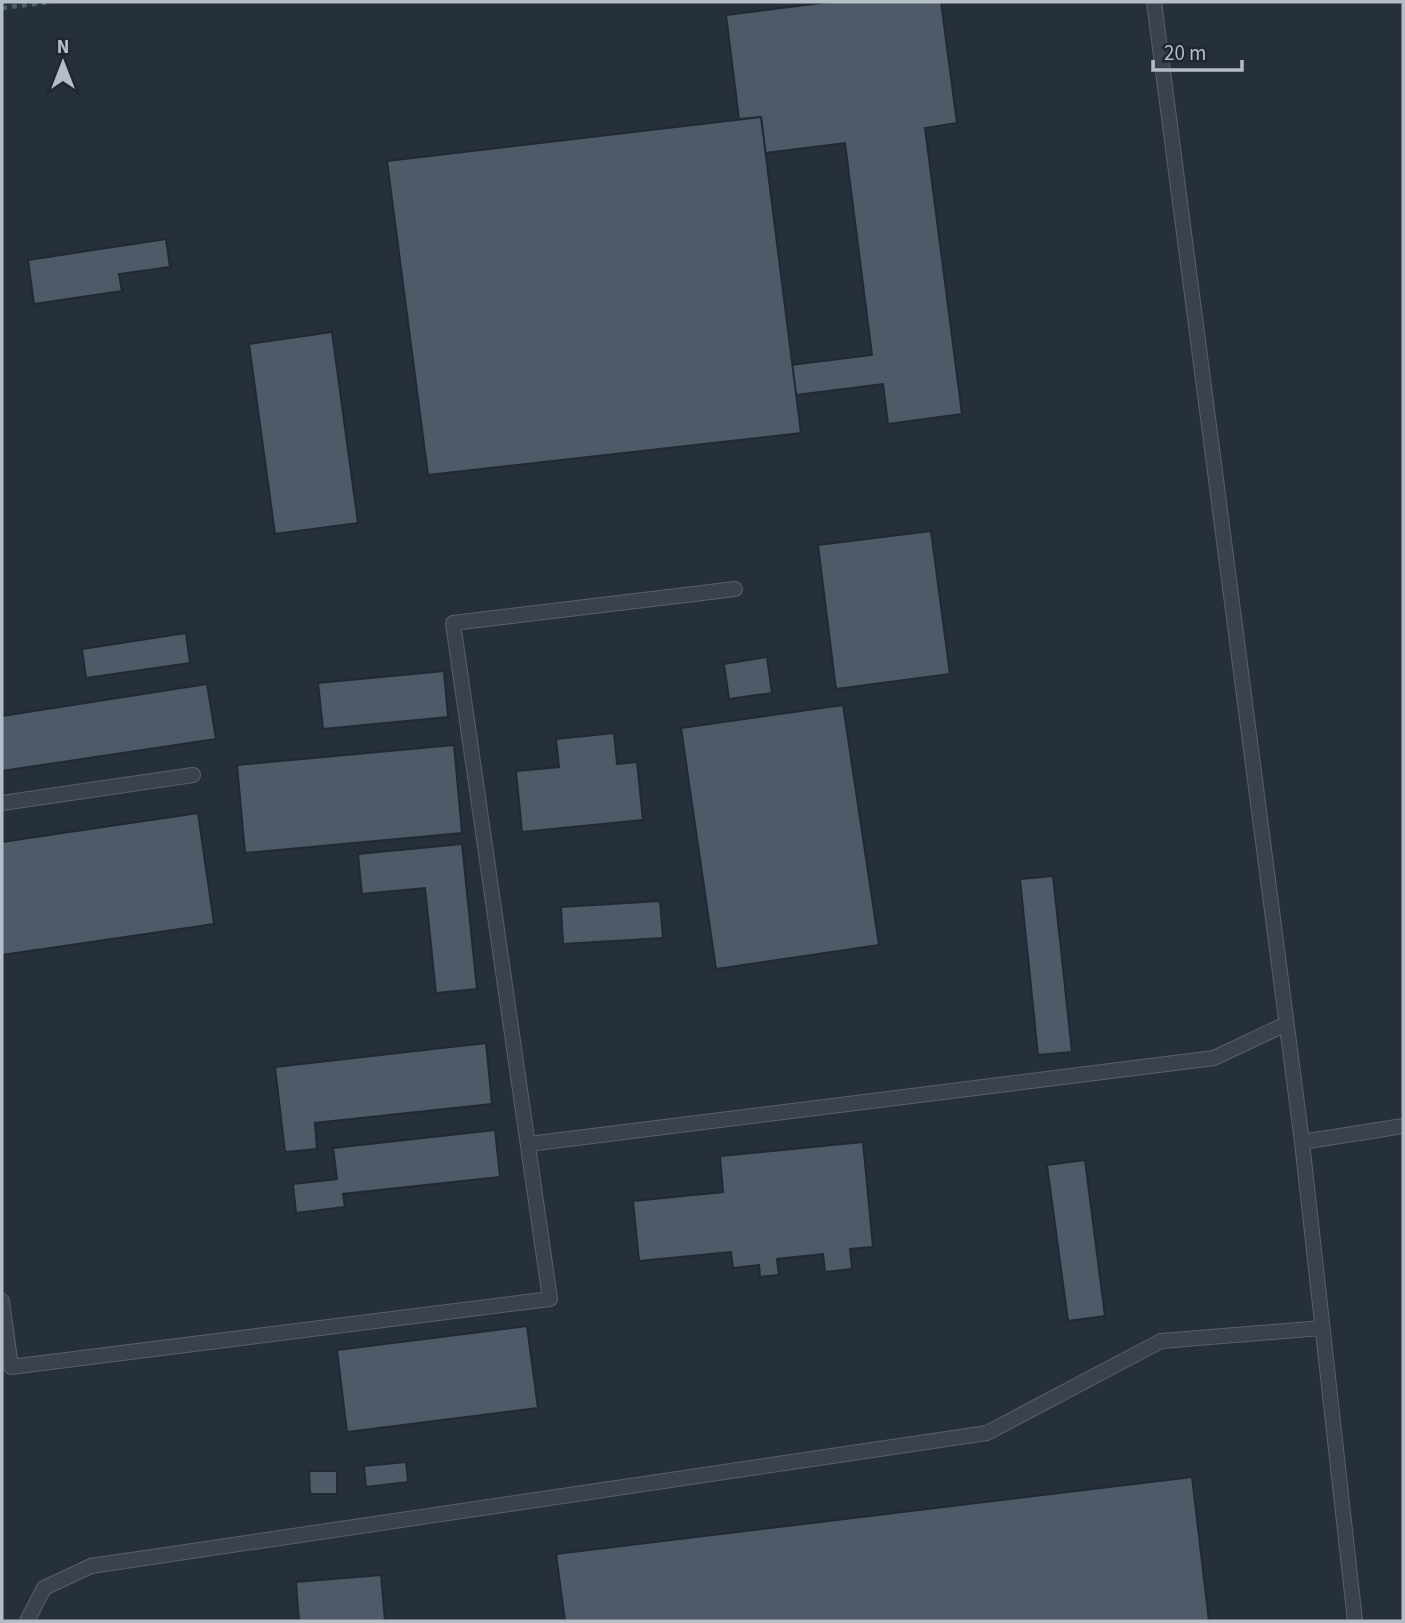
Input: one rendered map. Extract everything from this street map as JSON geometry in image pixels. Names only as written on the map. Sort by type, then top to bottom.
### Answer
[{"type":"lane","points":[[1154,2],[1301,1142],[1355,1621]]},
{"type":"lane","points":[[2,1301],[11,1367],[550,1299],[530,1144],[453,623],[735,589]]},
{"type":"lane","points":[[2,803],[193,775]]},
{"type":"lane","points":[[530,1144],[1214,1058],[1286,1024]]},
{"type":"lane","points":[[1301,1142],[1403,1126]]},
{"type":"lane","points":[[27,1621],[44,1588],[91,1566],[987,1433],[1161,1341],[1322,1328]]},
{"type":"path","points":[[2,8],[52,2]]},
{"type":"building","points":[[829,2],[941,2],[957,123],[925,128],[962,414],[888,424],[883,384],[796,395],[791,365],[872,355],[845,143],[765,153],[761,117],[739,119],[726,15]]},
{"type":"building","points":[[761,117],[801,433],[428,475],[387,161]]},
{"type":"building","points":[[166,239],[170,267],[119,274],[122,291],[34,304],[28,260]]},
{"type":"building","points":[[332,332],[358,523],[275,534],[249,344]]},
{"type":"building","points":[[931,531],[950,674],[836,689],[818,545]]},
{"type":"building","points":[[186,633],[190,663],[86,678],[82,649]]},
{"type":"building","points":[[767,657],[772,693],[729,699],[724,664]]},
{"type":"building","points":[[444,671],[448,717],[323,729],[318,683]]},
{"type":"building","points":[[207,684],[216,739],[2,771],[2,716]]},
{"type":"building","points":[[843,705],[879,945],[716,969],[681,728]]},
{"type":"building","points":[[614,733],[617,764],[637,762],[643,820],[522,832],[516,771],[559,767],[556,739]]},
{"type":"building","points":[[454,745],[462,833],[245,853],[237,765]]},
{"type":"building","points":[[198,813],[214,924],[2,955],[2,842]]},
{"type":"building","points":[[462,844],[477,989],[436,993],[425,888],[362,894],[358,854]]},
{"type":"building","points":[[1053,876],[1072,1052],[1038,1055],[1020,879]]},
{"type":"building","points":[[660,901],[663,938],[563,944],[561,907]]},
{"type":"building","points":[[486,1043],[492,1104],[315,1123],[317,1149],[285,1152],[275,1067]]},
{"type":"building","points":[[495,1130],[500,1177],[343,1194],[345,1207],[296,1213],[293,1184],[337,1179],[333,1148]]},
{"type":"building","points":[[863,1142],[873,1247],[850,1249],[852,1269],[825,1272],[823,1254],[777,1259],[779,1275],[760,1277],[759,1265],[733,1268],[731,1252],[639,1261],[633,1201],[723,1192],[720,1156]]},
{"type":"building","points":[[1085,1160],[1105,1316],[1068,1321],[1047,1165]]},
{"type":"building","points":[[527,1326],[538,1408],[347,1432],[337,1350]]},
{"type":"building","points":[[406,1462],[408,1482],[366,1487],[364,1466]]},
{"type":"building","points":[[309,1471],[337,1471],[337,1494],[310,1494]]},
{"type":"building","points":[[1192,1477],[1209,1621],[565,1621],[556,1554]]},
{"type":"building","points":[[381,1575],[385,1621],[299,1621],[296,1582]]}]
